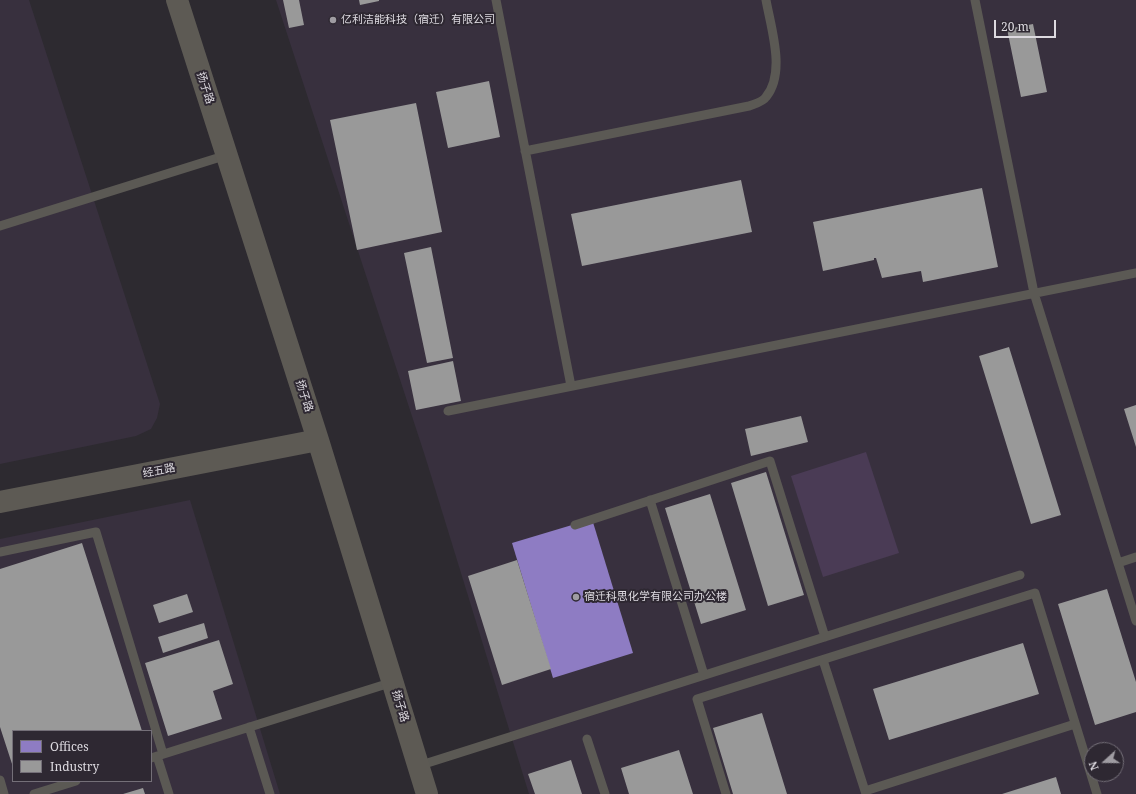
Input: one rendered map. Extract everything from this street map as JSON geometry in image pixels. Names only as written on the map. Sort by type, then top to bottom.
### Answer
[{"type":"street","name":"扬子路","points":[[177,0],[318,440],[427,794]]},
{"type":"street","name":"经五路","points":[[0,502],[318,440]]},
{"type":"lane","points":[[496,0],[572,386]]},
{"type":"lane","points":[[525,151],[749,106],[765,99],[775,83],[776,61],[766,0]]},
{"type":"lane","points":[[975,0],[1034,293],[1136,621]]},
{"type":"lane","points":[[0,226],[227,155]]},
{"type":"lane","points":[[448,411],[1136,273]]},
{"type":"lane","points":[[575,525],[770,461],[825,637]]},
{"type":"lane","points":[[650,500],[704,675]]},
{"type":"lane","points":[[0,552],[96,532],[150,730]]},
{"type":"lane","points":[[1118,563],[1136,557]]},
{"type":"lane","points":[[418,766],[1020,575]]},
{"type":"lane","points":[[726,794],[697,699],[1035,593],[1097,794]]},
{"type":"lane","points":[[824,660],[866,793],[1075,724]]},
{"type":"lane","points":[[157,756],[393,682]]},
{"type":"lane","points":[[249,727],[270,794]]},
{"type":"lane","points":[[152,738],[169,794]]},
{"type":"lane","points":[[587,739],[605,794]]},
{"type":"lane","points":[[0,780],[4,794]]},
{"type":"lane","points":[[34,794],[52,791],[74,782]]},
{"type":"shaded area","points":[[0,0],[29,0],[160,404],[157,418],[151,429],[136,436],[0,464]]},
{"type":"shaded area","points":[[276,0],[1136,0],[1136,794],[529,794],[425,456]]},
{"type":"shaded area","points":[[866,452],[899,553],[823,577],[791,476]]},
{"type":"shaded area","points":[[190,500],[280,794],[0,794],[0,539]]},
{"type":"building: Offices","points":[[592,519],[633,653],[553,678],[512,543]]},
{"type":"building: Industry","points":[[283,0],[299,0],[304,25],[289,28]]},
{"type":"building: Industry","points":[[359,0],[379,0],[379,1],[360,5]]},
{"type":"building: Industry","points":[[1033,24],[1047,92],[1021,97],[1007,29]]},
{"type":"building: Industry","points":[[489,81],[500,137],[448,148],[436,92]]},
{"type":"building: Industry","points":[[416,103],[442,232],[357,250],[330,120]]},
{"type":"building: Industry","points":[[741,180],[752,232],[582,266],[571,214]]},
{"type":"building: Industry","points":[[982,188],[998,267],[923,282],[921,271],[882,278],[876,258],[874,258],[874,260],[823,271],[813,222]]},
{"type":"building: Industry","points":[[431,247],[453,358],[427,363],[404,253]]},
{"type":"building: Industry","points":[[1009,347],[1061,515],[1031,524],[979,356]]},
{"type":"building: Industry","points":[[453,361],[461,401],[416,410],[408,371]]},
{"type":"building: Industry","points":[[1136,405],[1136,447],[1124,409]]},
{"type":"building: Industry","points":[[801,416],[808,442],[751,456],[745,429]]},
{"type":"building: Industry","points":[[766,472],[804,595],[768,606],[731,483]]},
{"type":"building: Industry","points":[[710,494],[746,610],[701,624],[665,508]]},
{"type":"building: Industry","points":[[82,543],[142,730],[12,730],[12,764],[0,727],[0,569]]},
{"type":"building: Industry","points":[[517,560],[551,669],[502,685],[468,576]]},
{"type":"building: Industry","points":[[1107,589],[1136,682],[1136,712],[1095,725],[1058,604]]},
{"type":"building: Industry","points":[[187,594],[193,612],[159,623],[153,605]]},
{"type":"building: Industry","points":[[204,623],[208,638],[163,653],[158,637]]},
{"type":"building: Industry","points":[[219,640],[233,684],[213,691],[222,719],[168,736],[145,663]]},
{"type":"building: Industry","points":[[1023,643],[1039,694],[889,740],[873,689]]},
{"type":"building: Industry","points":[[762,713],[787,794],[733,794],[713,728]]},
{"type":"building: Industry","points":[[679,750],[693,794],[629,794],[621,768]]},
{"type":"building: Industry","points":[[571,760],[582,794],[535,794],[528,774]]},
{"type":"building: Industry","points":[[1056,777],[1061,794],[1002,794]]},
{"type":"building: Industry","points":[[143,788],[145,794],[123,794]]},
{"type":"place","name":"亿利洁能科技（宿迁）有限公司","points":[[333,20]]},
{"type":"place","name":"宿迁科思化学有限公司办公楼","points":[[576,597]]}]
